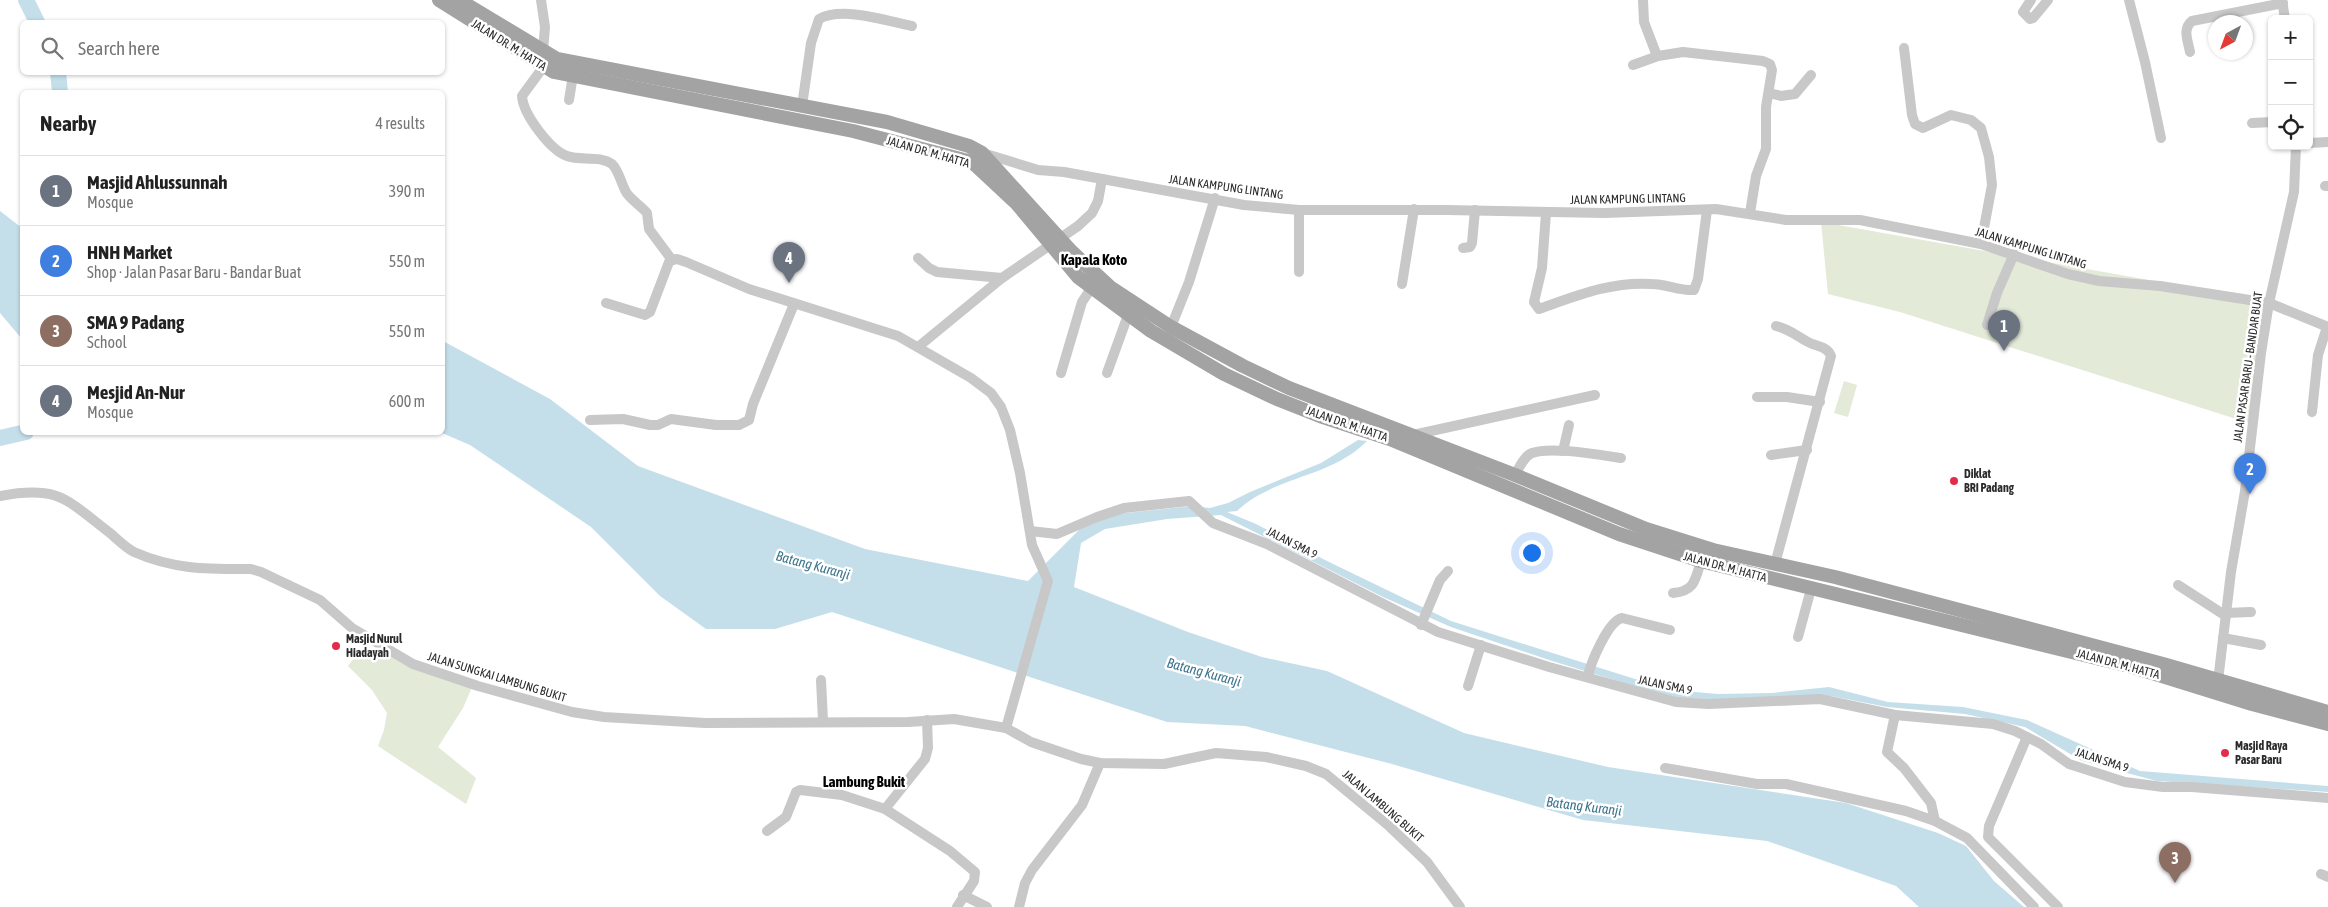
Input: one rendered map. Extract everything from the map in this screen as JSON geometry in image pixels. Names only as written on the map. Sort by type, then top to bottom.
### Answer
[{"type":"main road","name":"JALAN DR. M. HATTA","points":[[439,0],[554,72],[764,107],[802,106],[887,122],[970,146],[977,158],[1055,242],[1110,287],[1171,327],[1269,379],[1417,441],[1591,523],[1811,589],[2218,681],[2328,712]]},
{"type":"main road","name":"JALAN DR. M. HATTA","points":[[459,0],[557,59],[643,75],[853,131],[977,158]]},
{"type":"main road","name":"JALAN DR. M. HATTA","points":[[1055,242],[1078,277],[1128,316],[1250,387],[1320,416],[1390,439],[1441,445],[1516,474],[1646,529],[1708,558],[1775,564],[1835,577],[2082,649],[2328,724]]},
{"type":"street","points":[[541,0],[545,27],[543,52]]},
{"type":"street","points":[[1643,0],[1644,22],[1657,56]]},
{"type":"street","points":[[2031,0],[2023,12],[2030,19],[2034,18],[2048,0]]},
{"type":"street","points":[[2128,0],[2145,62],[2161,138]]},
{"type":"street","points":[[2190,52],[2186,31],[2188,24],[2192,21],[2282,1],[2284,15]]},
{"type":"street","points":[[802,106],[811,43],[819,19],[826,15],[840,13],[912,26]]},
{"type":"street","points":[[1904,48],[1912,115],[1915,124],[1923,128],[1951,115],[1971,120],[1981,128],[1989,157],[1992,185],[1981,244]]},
{"type":"street","points":[[1633,65],[1657,56],[1682,52],[1699,52],[1768,62],[1772,67],[1766,107],[1766,149],[1756,176],[1750,214]]},
{"type":"street","points":[[544,66],[522,96],[524,106],[543,137],[553,148],[567,157],[606,161],[614,167],[626,194],[647,213],[649,229],[672,260]]},
{"type":"street","points":[[569,100],[573,75]]},
{"type":"street","points":[[1769,93],[1781,96],[1795,94],[1811,75]]},
{"type":"street","points":[[2252,123],[2268,122]]},
{"type":"street","points":[[2313,143],[2328,142]]},
{"type":"street","name":"JALAN PASAR BARU - BANDAR BUAT","points":[[2218,681],[2226,614],[2245,491],[2251,423],[2269,303],[2294,192],[2296,150]]},
{"type":"street","name":"JALAN KAMPUNG LINTANG","points":[[977,158],[1038,170],[1215,198],[1244,205],[1299,210],[1414,209],[1632,213],[1707,210],[1786,220],[1860,220],[1981,244],[2068,274],[2099,281],[2160,286],[2269,303],[2328,327]]},
{"type":"street","points":[[918,347],[1002,278],[1078,226],[1092,213],[1098,201],[1102,179]]},
{"type":"street","points":[[1171,327],[1194,269],[1215,198]]},
{"type":"street","points":[[1402,284],[1414,209]]},
{"type":"street","points":[[1299,210],[1299,272]]},
{"type":"street","points":[[1463,248],[1470,247],[1472,243],[1475,210]]},
{"type":"street","points":[[1546,212],[1542,268],[1534,302],[1539,309],[1595,289],[1625,284],[1652,284],[1694,290],[1698,280],[1707,210]]},
{"type":"street","points":[[1987,325],[1997,293],[2014,254]]},
{"type":"street","points":[[918,258],[929,268],[937,272],[1002,278]]},
{"type":"street","points":[[606,303],[645,315],[650,312],[669,262],[676,259],[749,289],[898,336],[978,383],[991,393],[1001,407],[1014,446],[1032,545],[1048,577],[1048,584],[1006,728]]},
{"type":"street","points":[[1061,373],[1082,302],[1092,287]]},
{"type":"street","points":[[590,420],[623,419],[650,425],[658,425],[671,419],[716,426],[746,423],[751,417],[753,404],[794,304]]},
{"type":"street","points":[[1107,373],[1128,316]]},
{"type":"street","points":[[1775,564],[1832,356],[1823,347],[1810,343],[1796,334],[1776,326]]},
{"type":"street","points":[[2312,412],[2318,354],[2328,327]]},
{"type":"street","points":[[1417,441],[1595,395]]},
{"type":"street","points":[[1757,397],[1787,397],[1820,402]]},
{"type":"street","points":[[1563,451],[1569,425]]},
{"type":"street","points":[[1771,455],[1807,450]]},
{"type":"street","points":[[1516,474],[1530,454],[1563,451],[1621,458]]},
{"type":"street","name":"JALAN SUNGKAI LAMBUNG BUKIT","points":[[0,496],[39,491],[54,493],[67,500],[133,551],[171,565],[184,568],[251,569],[262,572],[320,600],[352,628],[413,664],[543,706],[572,712],[647,720],[706,723],[908,722],[954,719],[1006,728]]},
{"type":"street","name":"JALAN SMA 9","points":[[1030,531],[1049,535],[1065,533],[1097,517],[1124,508],[1189,500],[1208,519],[1225,529],[1240,532],[1267,544],[1423,620],[1482,645],[1589,672],[1676,702],[1709,704],[1820,700],[1895,715],[1993,724],[2041,744],[2069,764],[2125,782],[2163,787],[2192,787],[2328,798]]},
{"type":"street","points":[[1673,592],[1685,592],[1708,558]]},
{"type":"street","points":[[1423,620],[1440,580],[1448,571]]},
{"type":"street","points":[[2178,585],[2226,614],[2251,612]]},
{"type":"street","points":[[1798,637],[1811,589]]},
{"type":"street","points":[[1589,672],[1608,631],[1618,619],[1670,630]]},
{"type":"street","points":[[2223,638],[2261,644]]},
{"type":"street","points":[[1468,686],[1482,645]]},
{"type":"street","points":[[821,680],[823,721]]},
{"type":"street","points":[[1895,715],[1887,752],[1913,779],[1931,803],[1935,821]]},
{"type":"street","points":[[884,810],[925,759],[928,748],[927,720]]},
{"type":"street","name":"JALAN LAMBUNG BUKIT","points":[[1006,728],[1031,742],[1081,759],[1100,763],[1164,764],[1216,753],[1266,757],[1306,766],[1326,774],[1389,826],[1427,862],[1460,907]]},
{"type":"street","points":[[2027,737],[1989,826],[1988,837],[2058,907]]},
{"type":"street","points":[[1019,907],[1025,882],[1032,870],[1082,805],[1100,763]]},
{"type":"street","points":[[1665,768],[1757,784],[1786,784],[1906,811],[1935,821],[1967,838],[2034,907]]},
{"type":"street","points":[[766,831],[786,817],[796,792],[800,790],[842,795],[884,810],[950,851],[970,866],[975,876],[957,907]]},
{"type":"street","points":[[963,896],[987,907]]},
{"type":"green space","points":[[1821,222],[2273,302],[2252,424],[1900,312],[1828,294]]},
{"type":"green space","points":[[1844,381],[1857,385],[1848,417],[1834,413]]},
{"type":"green space","points":[[364,645],[473,685],[463,708],[438,747],[476,778],[466,804],[378,746],[384,730],[387,713],[372,690],[348,666]]},
{"type":"water","points":[[0,211],[20,226],[20,337],[0,313]]},
{"type":"water","name":"Batang Kuranji","points":[[445,342],[550,399],[638,466],[865,549],[1028,581],[1082,527],[1116,514],[1192,506],[1210,508],[1228,503],[1321,463],[1358,440],[1367,441],[1337,463],[1267,490],[1251,499],[1237,511],[1227,512],[1256,524],[1325,560],[1451,621],[1635,679],[1684,691],[1718,694],[1772,693],[1829,687],[1888,702],[1963,707],[2027,720],[2140,771],[2328,786],[2328,792],[2157,781],[2082,761],[2025,727],[1965,714],[1887,707],[1831,696],[1746,700],[1673,698],[1549,660],[1451,627],[1383,597],[1221,515],[1167,519],[1105,529],[1081,543],[1074,587],[1188,632],[1262,657],[1327,671],[1464,733],[1608,767],[1846,803],[1938,833],[1966,846],[1994,881],[2024,907],[1919,907],[1896,886],[1767,841],[1583,820],[1392,764],[1245,726],[1167,722],[832,612],[775,629],[706,629],[660,596],[591,527],[470,445],[445,434]]},
{"type":"waterway","points":[[26,0],[36,20]]},
{"type":"waterway","points":[[58,75],[60,90]]},
{"type":"waterway","points":[[0,438],[20,433]]},
{"type":"place","name":"Mesjid An-Nur","points":[[789,283]]},
{"type":"place","name":"Masjid Ahlussunnah","points":[[2004,351]]},
{"type":"place","name":"Diklat BRI Padang","points":[[1954,481]]},
{"type":"place","name":"HNH Market","points":[[2250,494]]},
{"type":"place","name":"Masjid Nurul Hiadayah","points":[[336,646]]},
{"type":"place","name":"Masjid Raya Pasar Baru","points":[[2225,753]]},
{"type":"place","name":"SMA 9 Padang","points":[[2175,883]]},
{"type":"district","name":"Kapala Koto","points":[[1094,260]]},
{"type":"district","name":"Lambung Bukit","points":[[864,782]]}]
